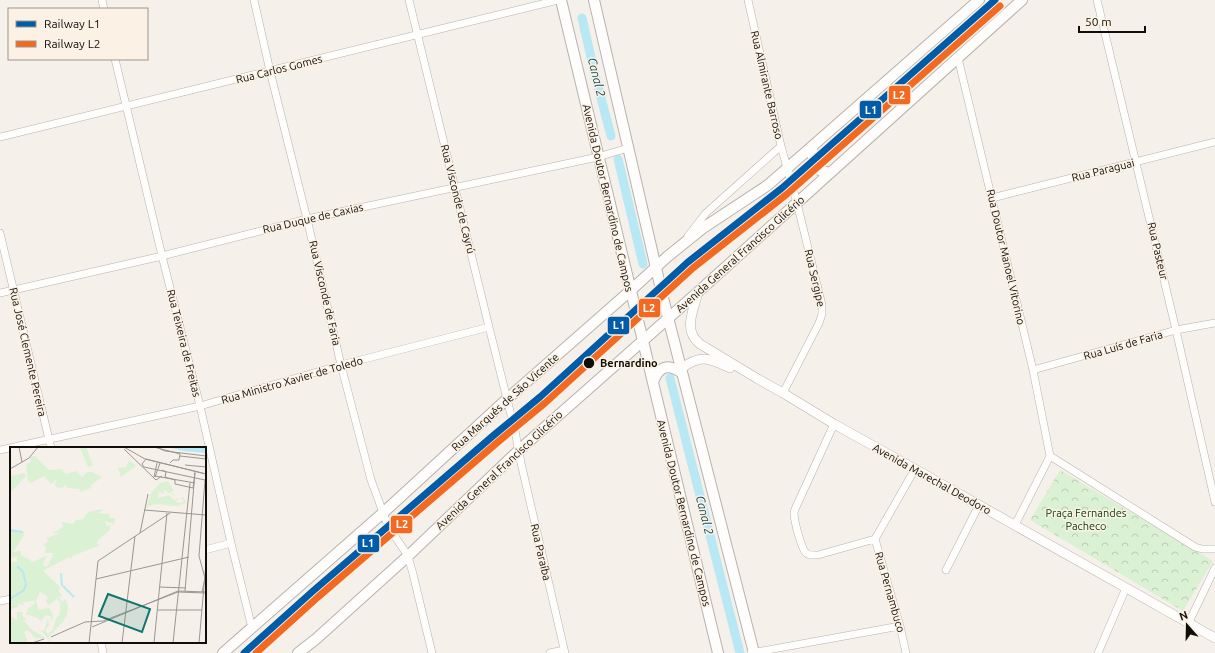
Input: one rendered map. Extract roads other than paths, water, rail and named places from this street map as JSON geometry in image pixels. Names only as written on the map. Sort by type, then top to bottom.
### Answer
[{"type":"main road","name":"Avenida Doutor Bernardino de Campos","points":[[559,0],[718,653]]},
{"type":"main road","points":[[594,0],[668,318],[753,653]]},
{"type":"main road","points":[[680,246],[702,228],[761,191],[788,169],[979,0]]},
{"type":"main road","name":"Avenida General Francisco Glicério","points":[[298,653],[316,639],[408,556],[518,451],[698,292],[1022,0]]},
{"type":"main road","points":[[812,148],[812,158],[816,166],[822,171],[827,173],[831,172]]},
{"type":"main road","name":"Rua Marquês de São Vicente","points":[[223,653],[384,512],[507,399],[680,246]]},
{"type":"main road","points":[[652,382],[657,372],[661,368],[674,368],[682,371]]},
{"type":"street","name":"Rua Visconde de Faria","points":[[254,0],[341,365],[371,480],[388,526],[408,556],[432,653]]},
{"type":"street","name":"Rua Visconde de Cayrú","points":[[409,0],[507,399]]},
{"type":"street","name":"Rua Carlos Gomes","points":[[0,138],[559,0]]},
{"type":"street","name":"Rua Almirante Barroso","points":[[748,0],[781,146],[797,203]]},
{"type":"street","name":"Rua Pasteur","points":[[1097,0],[1176,330],[1215,502]]},
{"type":"street","name":"Rua Doutor Manoel Vitorino","points":[[958,58],[1033,370],[1050,456]]},
{"type":"street","name":"Rua Teixeira de Freitas","points":[[115,60],[162,256],[200,406],[252,628]]},
{"type":"street","name":"Rua Paraguai","points":[[992,198],[1215,142]]},
{"type":"street","name":"Rua Marquês de São Vicente","points":[[680,246],[706,213],[781,146]]},
{"type":"street","name":"Rua Duque de Caxias","points":[[0,292],[162,256],[307,219],[598,157],[628,148]]},
{"type":"street","name":"Rua Sergipe","points":[[783,393],[819,323],[823,310],[797,203]]},
{"type":"street","name":"Rua José Clemente Pereira","points":[[0,233],[51,447]]},
{"type":"street","name":"Avenida Marechal Deodoro","points":[[698,292],[690,326],[691,332],[700,344],[834,424],[1215,638]]},
{"type":"street","name":"Rua Luís de Faria","points":[[1033,370],[1176,330],[1215,323]]},
{"type":"street","name":"Rua Ministro Xavier de Toledo","points":[[13,447],[200,406],[341,365],[489,327]]},
{"type":"street","points":[[682,371],[694,360],[703,358],[713,360],[758,379]]},
{"type":"street","name":"Rua Paraíba","points":[[507,399],[565,651]]},
{"type":"street","points":[[834,424],[794,513],[803,547],[806,553],[810,556],[875,539]]},
{"type":"street","name":"Rua Ministro Xavier de Toledo","points":[[0,450],[10,448]]},
{"type":"street","points":[[1015,525],[1050,456],[1195,547],[1202,549],[1215,549]]},
{"type":"street","name":"Rua Pernambuco","points":[[906,653],[900,626],[875,539],[915,469]]},
{"type":"street","points":[[946,570],[979,505]]},
{"type":"street","points":[[206,550],[231,543]]},
{"type":"street","points":[[1188,624],[1215,568]]},
{"type":"street","points":[[1098,653],[1126,588]]},
{"type":"street","points":[[0,601],[10,599]]},
{"type":"street","points":[[753,653],[900,626]]},
{"type":"street","points":[[101,643],[104,653]]},
{"type":"street","points":[[550,653],[565,651]]},
{"type":"waterway","name":"Canal 2","points":[[582,18],[611,136]]},
{"type":"waterway","name":"Canal 2","points":[[618,159],[643,264]]},
{"type":"waterway","name":"Canal 2","points":[[670,378],[740,653]]},
{"type":"rail line","name":"L1","points":[[244,653],[313,591],[540,397],[688,262],[782,188],[995,0]]},
{"type":"rail line","name":"L2","points":[[256,653],[318,597],[545,403],[693,268],[787,194],[1000,6]]},
{"type":"place","name":"Bernardino","points":[[589,363]]},
{"type":"park label","name":"Praça Fernandes Pacheco","points":[[1086,519]]}]
